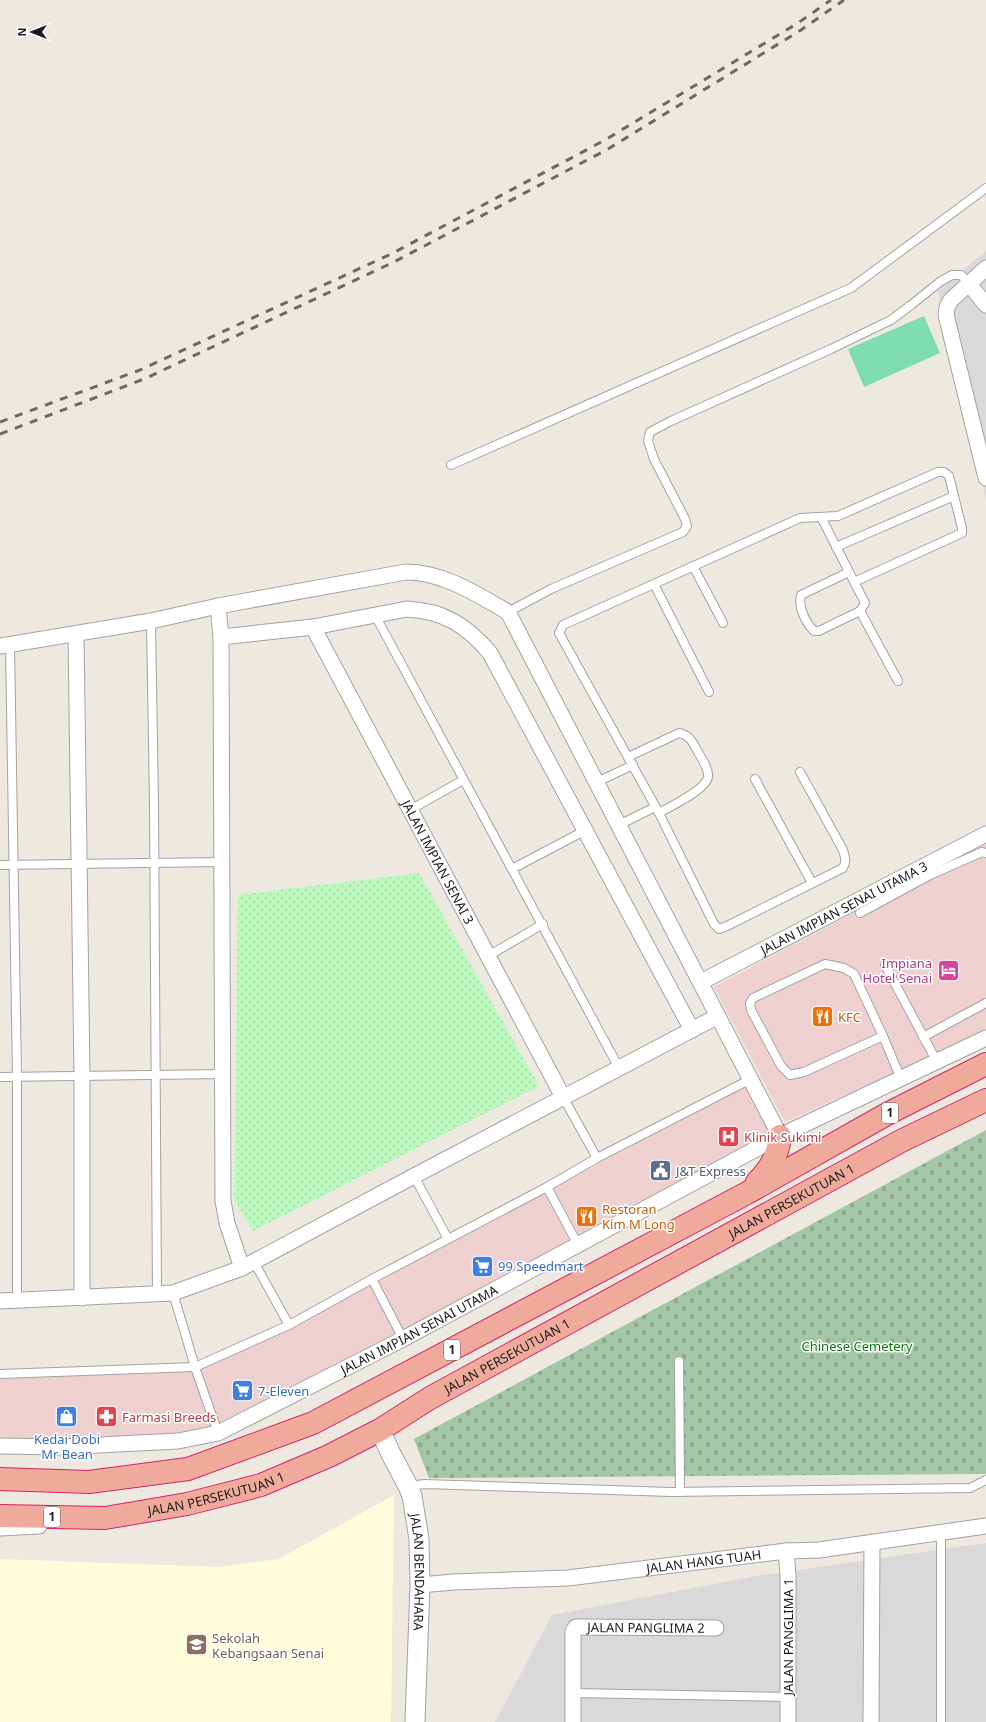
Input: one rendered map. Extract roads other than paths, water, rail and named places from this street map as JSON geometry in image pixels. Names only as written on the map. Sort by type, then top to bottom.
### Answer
[{"type":"highway","name":"1","points":[[0,1479],[88,1482],[188,1469],[313,1423],[746,1193],[887,1114],[986,1064]]},
{"type":"highway","name":"JALAN PERSEKUTUAN 1","points":[[0,1516],[105,1518],[187,1504],[261,1485],[328,1456],[380,1430],[430,1398],[894,1145],[986,1100]]},
{"type":"highway","points":[[746,1193],[775,1160],[779,1148],[780,1136]]},
{"type":"street","points":[[986,268],[951,300],[947,307],[946,315],[986,478]]},
{"type":"street","points":[[969,284],[986,305]]},
{"type":"street","points":[[5,646],[151,621],[218,606],[394,573],[418,572],[453,582],[508,612],[780,1136]]},
{"type":"street","points":[[218,606],[221,637],[221,862],[224,1074],[223,1201],[227,1223],[248,1265]]},
{"type":"street","points":[[221,637],[313,627],[407,609],[422,610],[455,622],[476,636],[490,653],[584,832],[692,1030]]},
{"type":"street","name":"JALAN IMPIAN SENAI 3","points":[[313,627],[563,1097]]},
{"type":"street","points":[[76,634],[82,1076],[82,1298]]},
{"type":"street","name":"JALAN IMPIAN SENAI UTAMA 3","points":[[701,982],[928,871],[986,834]]},
{"type":"street","points":[[0,1302],[173,1293],[248,1265],[718,1016]]},
{"type":"street","name":"JALAN IMPIAN SENAI UTAMA","points":[[0,1446],[60,1447],[178,1442],[218,1433],[402,1339],[780,1136],[986,1038]]},
{"type":"street","name":"JALAN BENDAHARA","points":[[380,1430],[412,1496],[419,1539],[420,1585],[415,1722]]},
{"type":"street","points":[[0,1528],[69,1525],[105,1518]]},
{"type":"street","name":"JALAN HANG TUAH","points":[[420,1585],[453,1582],[568,1578],[786,1551],[819,1550],[986,1526]]},
{"type":"street","points":[[871,1722],[872,1542]]},
{"type":"street","name":"JALAN PANGLIMA 1","points":[[786,1551],[788,1575],[788,1722]]},
{"type":"street","name":"JALAN PANGLIMA 2","points":[[573,1722],[573,1631],[576,1627],[716,1628]]},
{"type":"lane","points":[[451,465],[851,288],[986,188]]},
{"type":"lane","points":[[508,612],[551,589],[683,532],[687,526],[685,519],[654,459],[648,441],[650,432],[891,320],[941,281],[952,275],[961,275],[969,284]]},
{"type":"lane","points":[[800,772],[843,850],[846,859],[843,868],[728,926],[719,929],[714,924],[633,765],[559,633],[564,625],[800,518],[838,516],[938,472],[944,472],[949,476],[962,533],[854,582]]},
{"type":"lane","points":[[836,547],[954,496]]},
{"type":"lane","points":[[820,517],[836,547],[849,572],[854,582],[865,603],[860,611],[819,631],[814,631],[808,626],[801,608],[799,602],[801,595],[849,572]]},
{"type":"lane","points":[[693,566],[723,623]]},
{"type":"lane","points":[[654,584],[709,692]]},
{"type":"lane","points":[[860,611],[898,680]]},
{"type":"lane","points":[[375,614],[463,780],[543,924],[619,1068]]},
{"type":"lane","points":[[151,621],[155,863],[157,1295]]},
{"type":"lane","points":[[5,646],[13,865],[17,1077],[17,1301]]},
{"type":"lane","points":[[619,825],[657,810],[699,789],[707,779],[707,770],[697,750],[688,736],[679,733],[628,757]]},
{"type":"lane","points":[[597,782],[633,765]]},
{"type":"lane","points":[[755,779],[812,883]]},
{"type":"lane","points":[[410,810],[463,780]]},
{"type":"lane","points":[[512,869],[584,832]]},
{"type":"lane","points":[[860,913],[928,871],[982,852],[986,853]]},
{"type":"lane","points":[[0,865],[221,862]]},
{"type":"lane","points":[[488,956],[543,924]]},
{"type":"lane","points":[[883,1036],[804,1072],[790,1075],[781,1066],[751,1010],[750,1003],[753,998],[825,964],[833,964],[854,974],[883,1036],[901,1079]]},
{"type":"lane","points":[[885,965],[937,1062]]},
{"type":"lane","points":[[924,1038],[986,1003]]},
{"type":"lane","points":[[0,1077],[224,1074]]},
{"type":"lane","points":[[0,1374],[195,1367],[289,1325],[372,1279],[547,1187],[596,1158],[751,1079]]},
{"type":"lane","points":[[563,1097],[596,1158]]},
{"type":"lane","points":[[414,1176],[448,1239]]},
{"type":"lane","points":[[547,1187],[578,1245]]},
{"type":"lane","points":[[248,1265],[289,1325]]},
{"type":"lane","points":[[372,1279],[402,1339]]},
{"type":"lane","points":[[173,1293],[195,1367],[218,1433]]},
{"type":"lane","points":[[679,1361],[680,1492]]},
{"type":"lane","points":[[408,1486],[425,1484],[680,1492],[970,1488],[986,1480]]},
{"type":"lane","points":[[941,1532],[941,1722]]},
{"type":"lane","points":[[573,1693],[788,1697]]},
{"type":"railway","points":[[0,422],[140,370],[391,254],[605,140],[798,23],[831,0]]},
{"type":"railway","points":[[0,434],[144,379],[394,262],[608,149],[801,30],[844,0]]},
{"type":"place","name":"Impiana Hotel Senai","points":[[948,970]]},
{"type":"place","name":"KFC","points":[[822,1017]]},
{"type":"place","name":"Klinik Sukimi","points":[[728,1137]]},
{"type":"place","name":"J&T Express","points":[[660,1171]]},
{"type":"place","name":"Restoran Kim M Long","points":[[587,1216]]},
{"type":"place","name":"99 Speedmart","points":[[482,1266]]},
{"type":"place","name":"7-Eleven","points":[[243,1391]]},
{"type":"place","name":"Kedai Dobi Mr Bean","points":[[67,1417]]},
{"type":"place","name":"Farmasi Breeds","points":[[106,1417]]},
{"type":"place","name":"Sekolah Kebangsaan Senai","points":[[196,1645]]},
{"type":"park label","name":"Chinese Cemetery","points":[[857,1346]]}]
